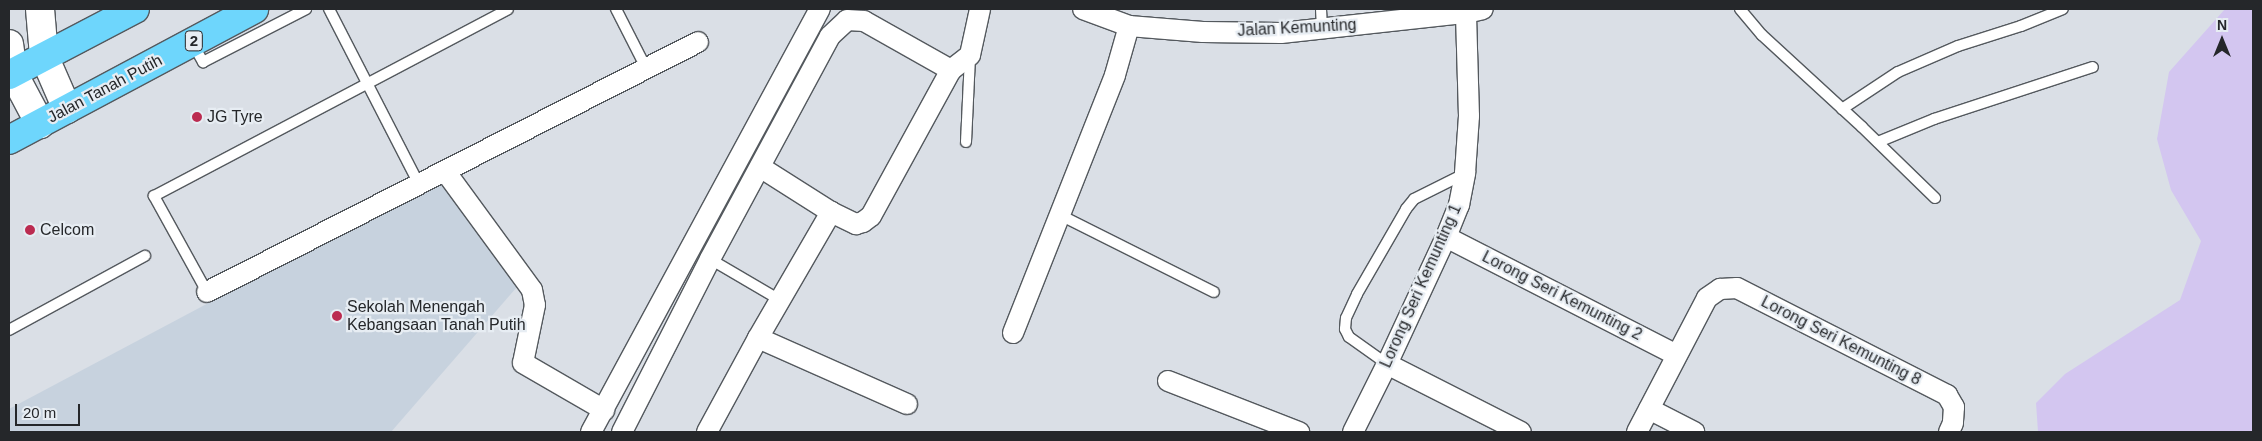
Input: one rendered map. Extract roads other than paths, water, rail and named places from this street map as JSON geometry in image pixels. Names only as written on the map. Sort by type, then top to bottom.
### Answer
[{"type":"highway","points":[[11,74],[135,9]]},
{"type":"highway","name":"Jalan Tanah Putih","points":[[9,140],[254,9]]},
{"type":"main road","points":[[40,9],[44,56],[67,108]]},
{"type":"main road","points":[[9,44],[11,74],[40,124]]},
{"type":"street","points":[[592,432],[820,9]]},
{"type":"street","points":[[760,167],[832,212],[856,224],[871,216],[951,70],[970,55],[980,9]]},
{"type":"street","name":"Jalan Kemunting","points":[[1083,9],[1129,26],[1203,32],[1281,33],[1474,11]]},
{"type":"street","name":"Lorong Seri Kemunting 1","points":[[1353,432],[1387,364],[1459,205],[1465,173],[1474,11]]},
{"type":"street","points":[[622,432],[710,259],[830,36],[847,20],[864,21],[951,70]]},
{"type":"street","points":[[1013,333],[1115,75],[1129,26]]},
{"type":"street","points":[[207,292],[698,42]]},
{"type":"street","points":[[445,171],[532,290],[535,305],[523,363],[604,410]]},
{"type":"street","points":[[707,432],[758,338],[832,212]]},
{"type":"street","name":"Lorong Seri Kemunting 2","points":[[1446,237],[1677,355]]},
{"type":"street","name":"Lorong Seri Kemunting 8","points":[[1677,355],[1707,298],[1720,289],[1737,288],[1946,395],[1954,407],[1951,428]]},
{"type":"street","points":[[758,338],[907,404]]},
{"type":"street","points":[[1637,432],[1677,355]]},
{"type":"street","points":[[1387,364],[1521,432]]},
{"type":"street","points":[[1168,381],[1299,432]]},
{"type":"street","points":[[1649,409],[1694,432]]},
{"type":"lane","points":[[192,42],[203,62],[306,9]]},
{"type":"lane","points":[[329,9],[419,184]]},
{"type":"lane","points":[[207,292],[154,196],[508,9]]},
{"type":"lane","points":[[616,9],[646,68]]},
{"type":"lane","points":[[1321,9],[1322,29]]},
{"type":"lane","points":[[1740,9],[1762,35],[1842,108],[1935,198]]},
{"type":"lane","points":[[1842,108],[1898,72],[1958,46],[2021,26],[2063,9]]},
{"type":"lane","points":[[966,142],[970,55]]},
{"type":"lane","points":[[1878,142],[1934,118],[2093,67]]},
{"type":"lane","points":[[1387,364],[1349,337],[1345,329],[1346,318],[1357,294],[1406,209],[1414,199],[1465,173]]},
{"type":"lane","points":[[1060,215],[1214,292]]},
{"type":"lane","points":[[9,330],[145,256]]},
{"type":"lane","points":[[710,259],[780,300]]},
{"type":"place","name":"JG Tyre","points":[[197,117]]},
{"type":"place","name":"Celcom","points":[[30,230]]},
{"type":"place","name":"Sekolah Menengah Kebangsaan Tanah Putih","points":[[337,316]]}]
